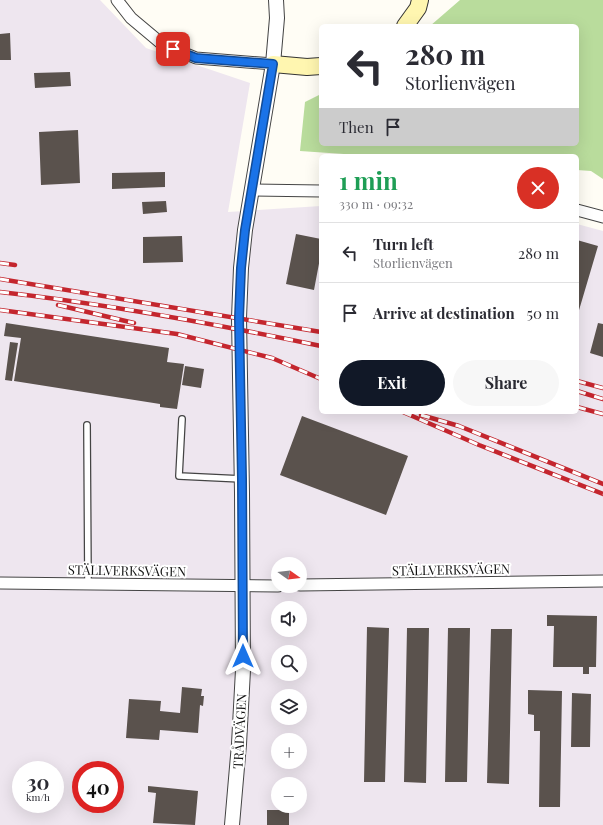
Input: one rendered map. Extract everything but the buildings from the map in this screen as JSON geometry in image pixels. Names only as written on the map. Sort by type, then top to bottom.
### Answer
[{"type":"main road","points":[[406,24],[418,8],[420,0]]},
{"type":"main road","points":[[273,64],[307,67],[319,66]]},
{"type":"street","points":[[117,0],[131,18],[162,44],[196,58],[273,64]]},
{"type":"street","name":"TRÅDVÄGEN","points":[[232,825],[240,744],[243,670],[239,318],[241,268],[245,230],[273,64],[277,18],[276,0]]},
{"type":"street","points":[[252,190],[319,191]]},
{"type":"street","points":[[579,211],[603,218]]},
{"type":"street","name":"STÄLLVERKSVÄGEN","points":[[307,585],[603,581]]},
{"type":"street","name":"STÄLLVERKSVÄGEN","points":[[0,583],[271,586]]},
{"type":"lane","points":[[182,419],[179,476],[242,479]]},
{"type":"lane","points":[[87,425],[88,584]]},
{"type":"shaded area","points":[[0,0],[100,0],[146,48],[250,83],[228,212],[319,206],[319,414],[579,414],[579,225],[603,231],[603,825],[0,825]]},
{"type":"green space","points":[[460,0],[603,0],[603,179],[591,171],[579,170],[579,154],[344,154],[300,151],[305,102],[319,95],[319,146],[579,146],[579,24],[432,24]]},
{"type":"railway","points":[[0,263],[15,265]]},
{"type":"railway","points":[[0,279],[319,332]]},
{"type":"railway","points":[[0,292],[81,302],[161,315],[319,346]]},
{"type":"railway","points":[[58,305],[134,323]]},
{"type":"railway","points":[[0,310],[177,334],[272,358],[319,378]]},
{"type":"railway","points":[[579,382],[603,388]]},
{"type":"railway","points":[[579,392],[603,399]]},
{"type":"railway","points":[[579,408],[603,414]]},
{"type":"railway","points":[[408,414],[479,445],[603,494]]},
{"type":"railway","points":[[421,415],[459,426],[603,484]]},
{"type":"route","points":[[173,49],[196,58],[273,64],[245,230],[241,268],[239,318],[243,656]]}]
